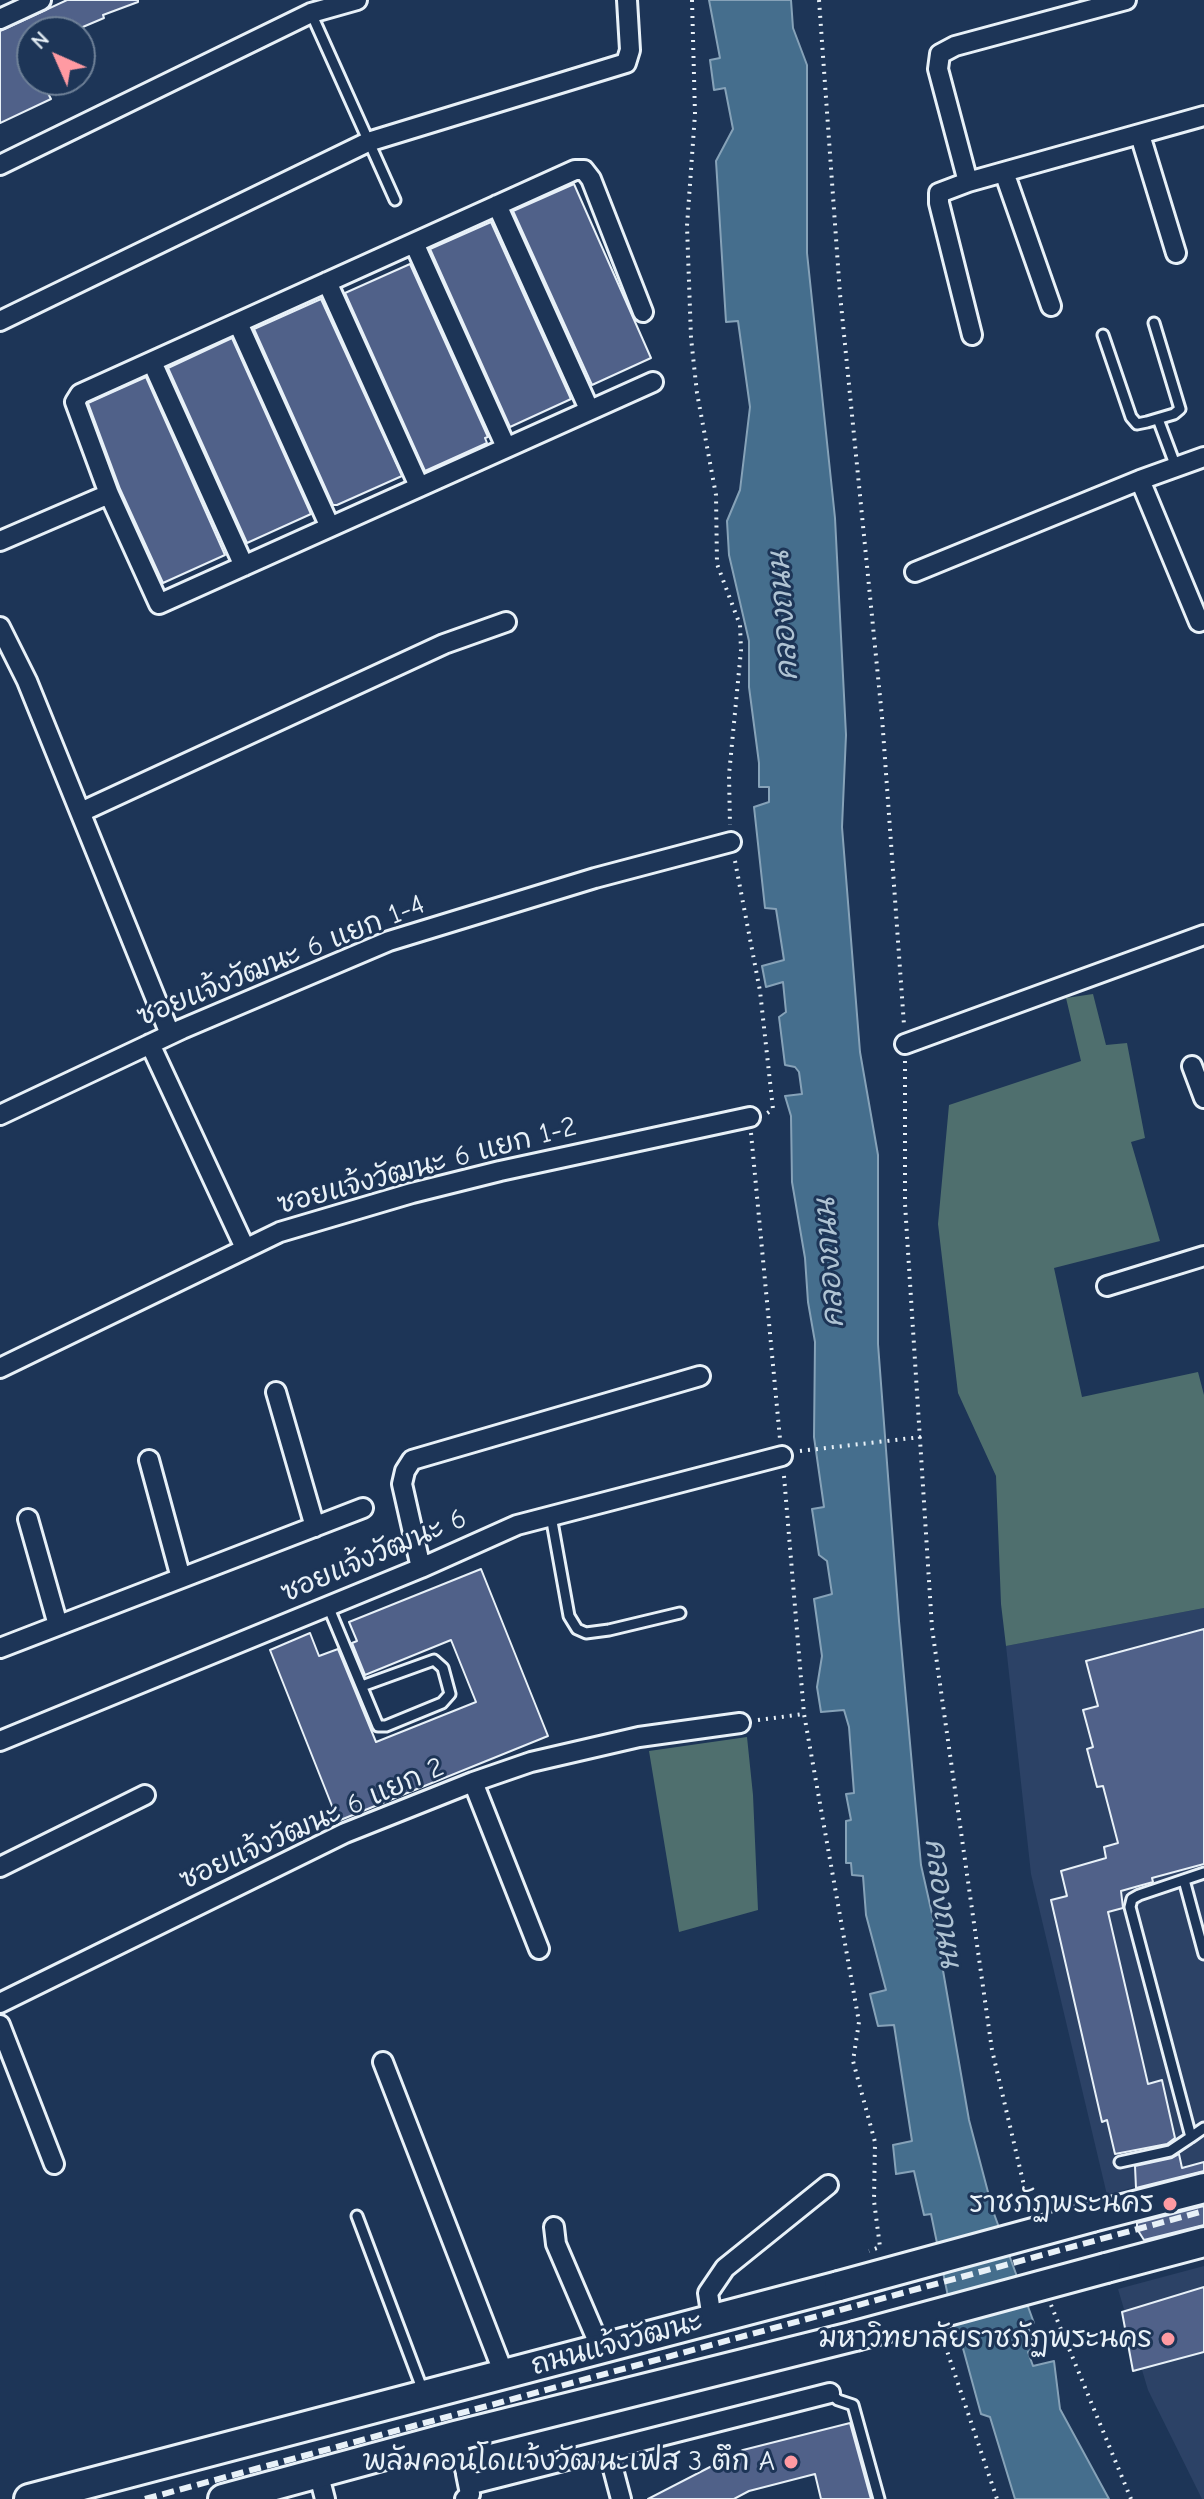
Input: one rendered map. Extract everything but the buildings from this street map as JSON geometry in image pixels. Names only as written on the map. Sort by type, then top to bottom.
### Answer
[{"type":"main road","name":"ถนนแจ้งวัฒนะ","points":[[29,2499],[1204,2188]]},
{"type":"main road","name":"ถนนแจ้งวัฒนะ","points":[[223,2499],[321,2486],[455,2436],[855,2336],[1204,2242]]},
{"type":"street","points":[[0,19],[41,0]]},
{"type":"street","points":[[0,165],[311,13],[357,0]]},
{"type":"street","points":[[0,321],[368,142],[626,63],[630,50],[627,0]]},
{"type":"street","points":[[968,182],[938,69],[940,54],[955,46],[1126,0]]},
{"type":"street","points":[[972,335],[939,193],[968,182],[1204,116]]},
{"type":"street","points":[[1140,135],[1176,253]]},
{"type":"street","points":[[643,312],[591,179],[584,170],[575,170],[80,394],[75,400],[109,494],[159,604],[653,382]]},
{"type":"street","points":[[1004,172],[1051,306]]},
{"type":"street","points":[[497,205],[589,409]]},
{"type":"street","points":[[414,243],[506,447]]},
{"type":"street","points":[[327,282],[419,486]]},
{"type":"street","points":[[238,323],[330,527]]},
{"type":"street","points":[[152,362],[244,566]]},
{"type":"street","points":[[915,572],[1204,457]]},
{"type":"street","points":[[1140,480],[1199,622]]},
{"type":"street","points":[[0,541],[109,494]]},
{"type":"street","points":[[81,812],[444,644],[506,622]]},
{"type":"street","points":[[0,627],[27,681],[170,1034]]},
{"type":"street","name":"ซอยแจ้งวัฒนะ 6 แยก 1-4","points":[[0,1115],[170,1034],[389,941],[595,878],[731,842]]},
{"type":"street","points":[[905,1044],[1204,935]]},
{"type":"street","points":[[150,1044],[245,1248]]},
{"type":"street","points":[[1192,1066],[1204,1098]]},
{"type":"street","name":"ซอยแจ้งวัฒนะ 6 แยก 1-2","points":[[0,1368],[280,1232],[500,1171],[750,1117]]},
{"type":"street","points":[[1107,1286],[1204,1256]]},
{"type":"street","points":[[421,1568],[402,1484],[412,1460],[700,1376]]},
{"type":"street","points":[[276,1392],[315,1527]]},
{"type":"street","name":"ซอยแจ้งวัฒนะ 6","points":[[0,1741],[421,1568],[517,1525],[782,1456]]},
{"type":"street","points":[[149,1460],[181,1578]]},
{"type":"street","points":[[0,1648],[363,1508]]},
{"type":"street","points":[[28,1519],[58,1625]]},
{"type":"street","name":"ซอยแจ้งวัฒนะ 6 แยก 2","points":[[0,2003],[345,1833],[473,1782],[531,1762],[639,1737],[740,1723]]},
{"type":"street","points":[[473,1782],[539,1949]]},
{"type":"street","points":[[0,1867],[145,1795]]},
{"type":"street","points":[[0,2025],[54,2164]]},
{"type":"street","points":[[383,2062],[504,2374]]},
{"type":"street","points":[[712,2319],[708,2293],[725,2268],[828,2185]]},
{"type":"street","points":[[554,2227],[556,2244],[601,2349]]},
{"type":"street","points":[[466,2474],[471,2483],[483,2482],[830,2393]]},
{"type":"street","points":[[455,2436],[470,2494],[465,2499]]},
{"type":"street","points":[[608,2450],[621,2499]]},
{"type":"lane","points":[[311,13],[395,200]]},
{"type":"lane","points":[[1103,335],[1131,417],[1137,424],[1180,409],[1154,323]]},
{"type":"lane","points":[[1158,419],[1176,467]]},
{"type":"lane","points":[[551,1516],[569,1616],[577,1629],[586,1633],[609,1630],[680,1613]]},
{"type":"lane","points":[[328,1606],[378,1726],[386,1726],[442,1703],[450,1694],[443,1668],[434,1660],[362,1686]]},
{"type":"lane","points":[[1191,2137],[1130,1907],[1132,1899],[1139,1895],[1204,1873]]},
{"type":"lane","points":[[1184,1880],[1204,1954]]},
{"type":"lane","points":[[1120,2162],[1170,2151],[1204,2128]]},
{"type":"lane","points":[[357,2216],[425,2394]]},
{"type":"lane","points":[[830,2393],[838,2400],[853,2405],[879,2499]]},
{"type":"path","points":[[692,0],[695,114],[687,226],[691,338],[697,393],[716,495],[717,564],[740,625],[741,650],[729,775],[731,842],[760,991],[773,1109],[750,1117],[804,1714],[859,2022],[853,2061],[875,2142],[874,2201],[880,2247],[867,2251]]},
{"type":"path","points":[[819,0],[840,294],[882,717],[905,1044],[905,1204],[932,1628],[992,2050],[1031,2217]]},
{"type":"path","points":[[811,1448],[921,1437]]},
{"type":"path","points":[[740,1723],[804,1714]]},
{"type":"path","points":[[1048,2293],[1056,2321],[1131,2499]]},
{"type":"path","points":[[945,2345],[997,2499]]},
{"type":"shaded area","points":[[1204,1608],[1204,2167],[1107,2195],[1031,1874],[1006,1646]]},
{"type":"shaded area","name":"มหาวิทยาลัยราชภัฏพระนคร","points":[[1204,2266],[1202,2499],[1148,2390],[1118,2289]]},
{"type":"green space","points":[[1093,994],[1106,1045],[1127,1043],[1145,1138],[1131,1142],[1160,1241],[1054,1268],[1082,1397],[1198,1372],[1204,1395],[1204,1608],[1006,1646],[1001,1604],[996,1476],[958,1393],[938,1224],[949,1105],[1081,1061],[1066,998]]},
{"type":"green space","points":[[747,1737],[758,1910],[679,1932],[649,1751]]},
{"type":"water","name":"คลองถนน","points":[[709,0],[791,0],[793,28],[807,65],[807,253],[835,518],[846,735],[842,827],[860,1052],[878,1155],[878,1344],[921,1865],[937,1936],[969,2120],[993,2211],[1034,2323],[1027,2324],[1035,2347],[1028,2352],[1033,2366],[1054,2361],[1060,2409],[1109,2499],[1015,2499],[990,2417],[981,2414],[961,2341],[956,2335],[931,2214],[924,2215],[914,2171],[896,2174],[893,2145],[912,2141],[894,2025],[878,2026],[870,1994],[886,1990],[866,1915],[863,1876],[852,1875],[851,1863],[846,1863],[846,1821],[851,1820],[846,1794],[854,1793],[849,1727],[844,1710],[821,1712],[817,1687],[822,1656],[814,1599],[832,1594],[827,1561],[819,1555],[812,1509],[824,1507],[814,1437],[815,1342],[792,1182],[791,1116],[785,1096],[802,1094],[799,1072],[795,1067],[785,1065],[779,1017],[786,1012],[783,982],[766,987],[762,966],[784,960],[776,909],[765,908],[754,807],[769,802],[769,787],[759,787],[749,687],[749,641],[729,555],[727,521],[740,490],[750,407],[738,321],[726,322],[716,161],[733,129],[725,88],[714,90],[710,60],[720,58]]},
{"type":"railway","points":[[145,2499],[1204,2211]]},
{"type":"place","name":"ราชภัฏพระนคร","points":[[1170,2204]]},
{"type":"place","name":"มหาวิทยาลัยราชภัฏพระนคร","points":[[1168,2339]]},
{"type":"place","name":"พลัมคอนโดแจ้งวัฒนะเฟส 3 ตึก A","points":[[791,2462]]}]
